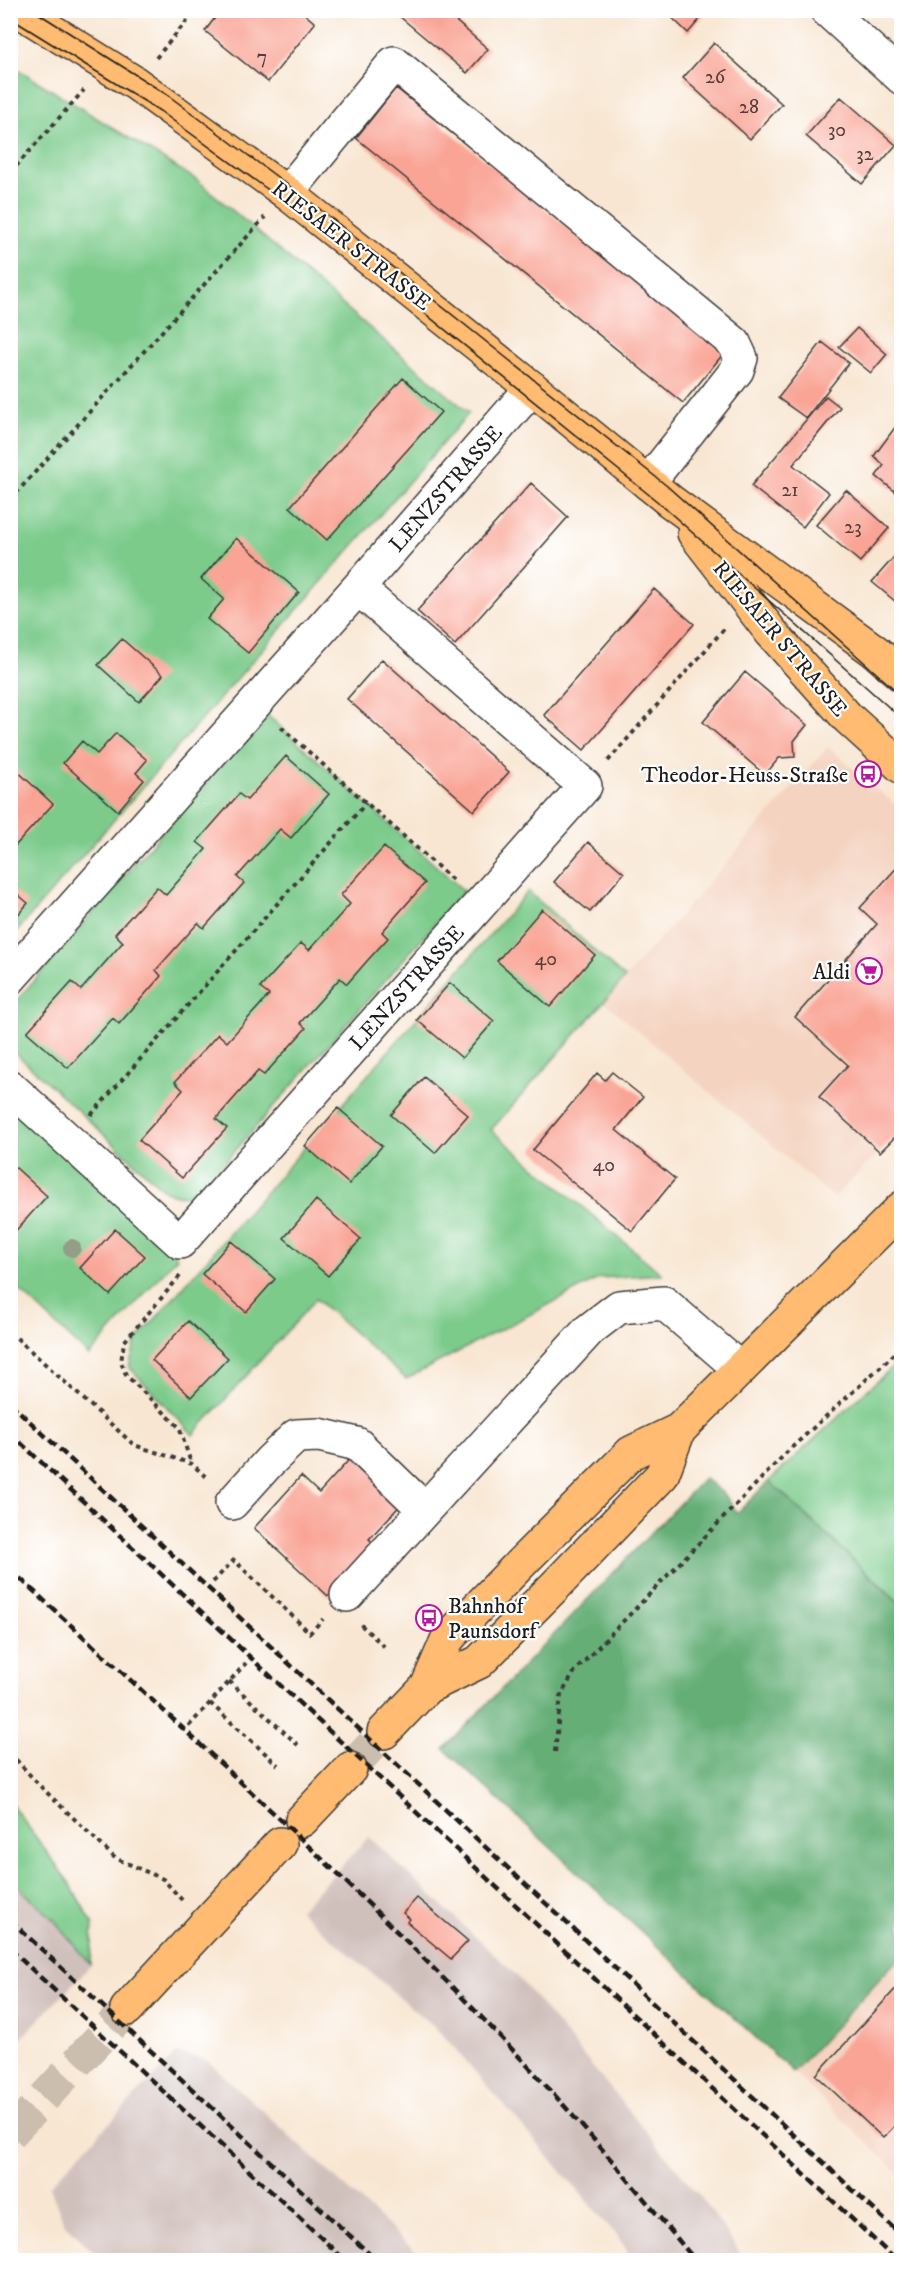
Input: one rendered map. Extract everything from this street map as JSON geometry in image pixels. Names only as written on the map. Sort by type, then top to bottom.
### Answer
[{"type":"main road","name":"RIESAER STRASSE","points":[[18,10],[135,83],[287,193],[659,492],[876,652],[902,675]]},
{"type":"main road","name":"RIESAER STRASSE","points":[[659,492],[771,632],[848,718],[902,767]]},
{"type":"main road","points":[[384,1732],[427,1687],[479,1662],[555,1586],[662,1475],[679,1430],[739,1368],[902,1209]]},
{"type":"main road","points":[[302,1820],[350,1769]]},
{"type":"main road","points":[[127,2009],[280,1844]]},
{"type":"street","points":[[827,10],[902,78]]},
{"type":"street","points":[[287,193],[394,63],[734,344],[741,357],[737,370],[659,492]]},
{"type":"street","name":"LENZSTRASSE","points":[[10,978],[358,588],[532,388]]},
{"type":"street","points":[[358,588],[585,786]]},
{"type":"street","name":"LENZSTRASSE","points":[[180,1242],[585,786]]},
{"type":"street","points":[[10,1087],[180,1242]]},
{"type":"street","points":[[347,1595],[589,1330],[619,1307],[664,1303],[739,1368]]},
{"type":"street","points":[[232,1503],[296,1436],[319,1435],[357,1444],[424,1509]]},
{"type":"path","points":[[135,83],[196,10]]},
{"type":"path","points":[[10,172],[73,103]]},
{"type":"path","points":[[10,500],[255,229]]},
{"type":"path","points":[[585,786],[748,603]]},
{"type":"path","points":[[255,704],[480,904]]},
{"type":"path","points":[[69,1140],[366,803]]},
{"type":"path","points":[[180,1242],[185,1271],[124,1342],[121,1362],[126,1375],[179,1427],[192,1464]]},
{"type":"path","points":[[10,1332],[134,1445],[192,1464],[232,1503]]},
{"type":"path","points":[[555,1752],[561,1695],[575,1671],[747,1491],[902,1347]]},
{"type":"path","points":[[213,1582],[234,1560],[310,1633],[347,1595]]},
{"type":"path","points":[[378,1641],[387,1649]]},
{"type":"path","points":[[189,1726],[246,1663]]},
{"type":"path","points":[[229,1682],[298,1745]]},
{"type":"path","points":[[210,1703],[278,1766]]},
{"type":"path","points":[[10,1753],[39,1785],[115,1858],[163,1879],[205,1925]]},
{"type":"shaded area","points":[[828,747],[901,810],[901,1130],[834,1198],[604,1002]]},
{"type":"shaded area","points":[[10,1828],[93,1924],[91,1965],[11,2049]]},
{"type":"shaded area","points":[[369,1837],[517,1976],[708,2206],[745,2260],[633,2260],[618,2237],[444,2036],[299,1910]]},
{"type":"shaded area","points":[[901,1958],[901,2175],[793,2072]]},
{"type":"shaded area","points":[[177,2053],[207,2060],[425,2260],[103,2260],[65,2225],[49,2186]]},
{"type":"green space","points":[[11,65],[197,180],[469,413],[11,938]]},
{"type":"green space","points":[[265,713],[464,891],[203,1187],[189,1195],[181,1196],[165,1191],[11,1049],[10,1010]]},
{"type":"green space","points":[[528,891],[625,978],[491,1130],[662,1274],[600,1278],[406,1379],[316,1299],[193,1435],[129,1367],[136,1341]]},
{"type":"green space","points":[[10,1105],[177,1257],[89,1356],[11,1282]]},
{"type":"green space","points":[[901,1359],[901,1604],[769,1481]]},
{"type":"green space","points":[[704,1478],[725,1495],[737,1513],[769,1481],[901,1605],[901,1956],[793,2072],[444,1749]]},
{"type":"green space","points":[[10,1802],[68,1881],[93,1924],[91,1965],[54,1920],[11,1880]]},
{"type":"building","points":[[221,10],[300,10],[315,23],[268,82],[205,31]]},
{"type":"building","points":[[404,10],[443,10],[488,49],[467,73],[399,16]]},
{"type":"building","points":[[664,10],[708,10],[688,33]]},
{"type":"building","points":[[714,43],[782,104],[750,139],[683,78]]},
{"type":"building","points":[[396,88],[724,353],[683,403],[356,138]]},
{"type":"building","points":[[841,97],[896,145],[862,184],[806,136]]},
{"type":"building","points":[[857,328],[887,354],[871,373],[839,347]]},
{"type":"building","points":[[822,342],[849,363],[806,418],[778,398]]},
{"type":"building","points":[[403,378],[441,412],[327,540],[290,507]]},
{"type":"building","points":[[826,396],[840,407],[793,465],[829,493],[803,527],[751,486]]},
{"type":"building","points":[[899,422],[902,424],[902,497],[876,476],[884,465],[874,456]]},
{"type":"building","points":[[531,483],[568,517],[455,645],[417,611]]},
{"type":"building","points":[[846,490],[889,528],[860,562],[816,525]]},
{"type":"building","points":[[236,538],[299,592],[248,653],[207,619],[224,599],[201,579]]},
{"type":"building","points":[[902,548],[902,607],[872,582]]},
{"type":"building","points":[[654,589],[694,624],[584,750],[544,715]]},
{"type":"building","points":[[122,639],[163,675],[139,702],[98,665]]},
{"type":"building","points":[[382,659],[509,772],[474,811],[347,699]]},
{"type":"building","points":[[745,672],[807,725],[794,741],[795,757],[779,758],[765,775],[703,722]]},
{"type":"building","points":[[116,733],[147,760],[136,773],[144,780],[118,811],[63,763],[82,741],[97,754]]},
{"type":"building","points":[[286,756],[329,794],[291,838],[280,829],[237,877],[244,883],[204,928],[198,923],[156,970],[161,976],[119,1024],[113,1018],[68,1068],[27,1032],[72,982],[81,990],[123,942],[115,934],[157,887],[166,895],[206,849],[197,842],[239,794],[247,800]]},
{"type":"building","points":[[12,766],[53,804],[15,846],[10,843]]},
{"type":"building","points":[[588,842],[624,873],[590,912],[554,882]]},
{"type":"building","points":[[384,847],[425,883],[382,932],[388,938],[347,984],[340,978],[300,1023],[306,1028],[264,1075],[258,1071],[216,1119],[227,1128],[182,1178],[139,1140],[183,1090],[175,1082],[218,1034],[227,1042],[269,995],[260,988],[301,943],[309,950],[350,904],[341,895]]},
{"type":"building","name":"Aldi","points":[[902,862],[902,1130],[880,1152],[819,1097],[848,1065],[795,1017],[877,924],[860,908]]},
{"type":"building","points":[[10,888],[28,903],[10,924]]},
{"type":"building","points":[[542,909],[595,955],[550,1007],[497,961]]},
{"type":"building","points":[[450,983],[494,1021],[462,1058],[417,1020]]},
{"type":"building","points":[[612,1072],[643,1097],[616,1130],[675,1179],[632,1231],[533,1150],[597,1073],[605,1080]]},
{"type":"building","points":[[424,1077],[468,1115],[435,1153],[391,1115]]},
{"type":"building","points":[[338,1108],[382,1146],[349,1184],[305,1146]]},
{"type":"building","points":[[15,1167],[47,1196],[10,1237],[10,1173]]},
{"type":"building","points":[[316,1200],[361,1239],[328,1276],[284,1238]]},
{"type":"building","points":[[115,1229],[145,1256],[110,1295],[80,1268]]},
{"type":"building","points":[[231,1241],[275,1279],[246,1312],[202,1274]]},
{"type":"building","points":[[188,1321],[228,1358],[191,1397],[152,1360]]},
{"type":"building","points":[[356,1452],[407,1498],[369,1539],[375,1545],[328,1596],[254,1528],[301,1476],[319,1493]]},
{"type":"building","points":[[417,1898],[468,1941],[451,1959],[407,1922],[410,1919],[403,1913]]},
{"type":"building","points":[[902,1982],[902,2118],[883,2138],[816,2075]]},
{"type":"tunnel","points":[[350,1769],[384,1732]]},
{"type":"tunnel","points":[[10,2134],[127,2009]]},
{"type":"tram line","points":[[33,10],[169,96],[316,206],[667,486],[902,696]]},
{"type":"tram line","points":[[10,18],[160,111],[307,218],[658,502],[902,719]]},
{"type":"railway","points":[[10,1403],[902,2236]]},
{"type":"railway","points":[[10,1433],[896,2260]]},
{"type":"railway","points":[[10,1569],[272,1812],[464,1999],[570,2112],[695,2260]]},
{"type":"railway","points":[[10,1920],[376,2260]]},
{"type":"railway","points":[[10,1949],[345,2260]]},
{"type":"place","name":"Theodor-Heuss-Straße","points":[[868,774]]},
{"type":"place","name":"Aldi","points":[[869,971]]},
{"type":"place","name":"Bahnhof Paunsdorf","points":[[429,1618]]}]
